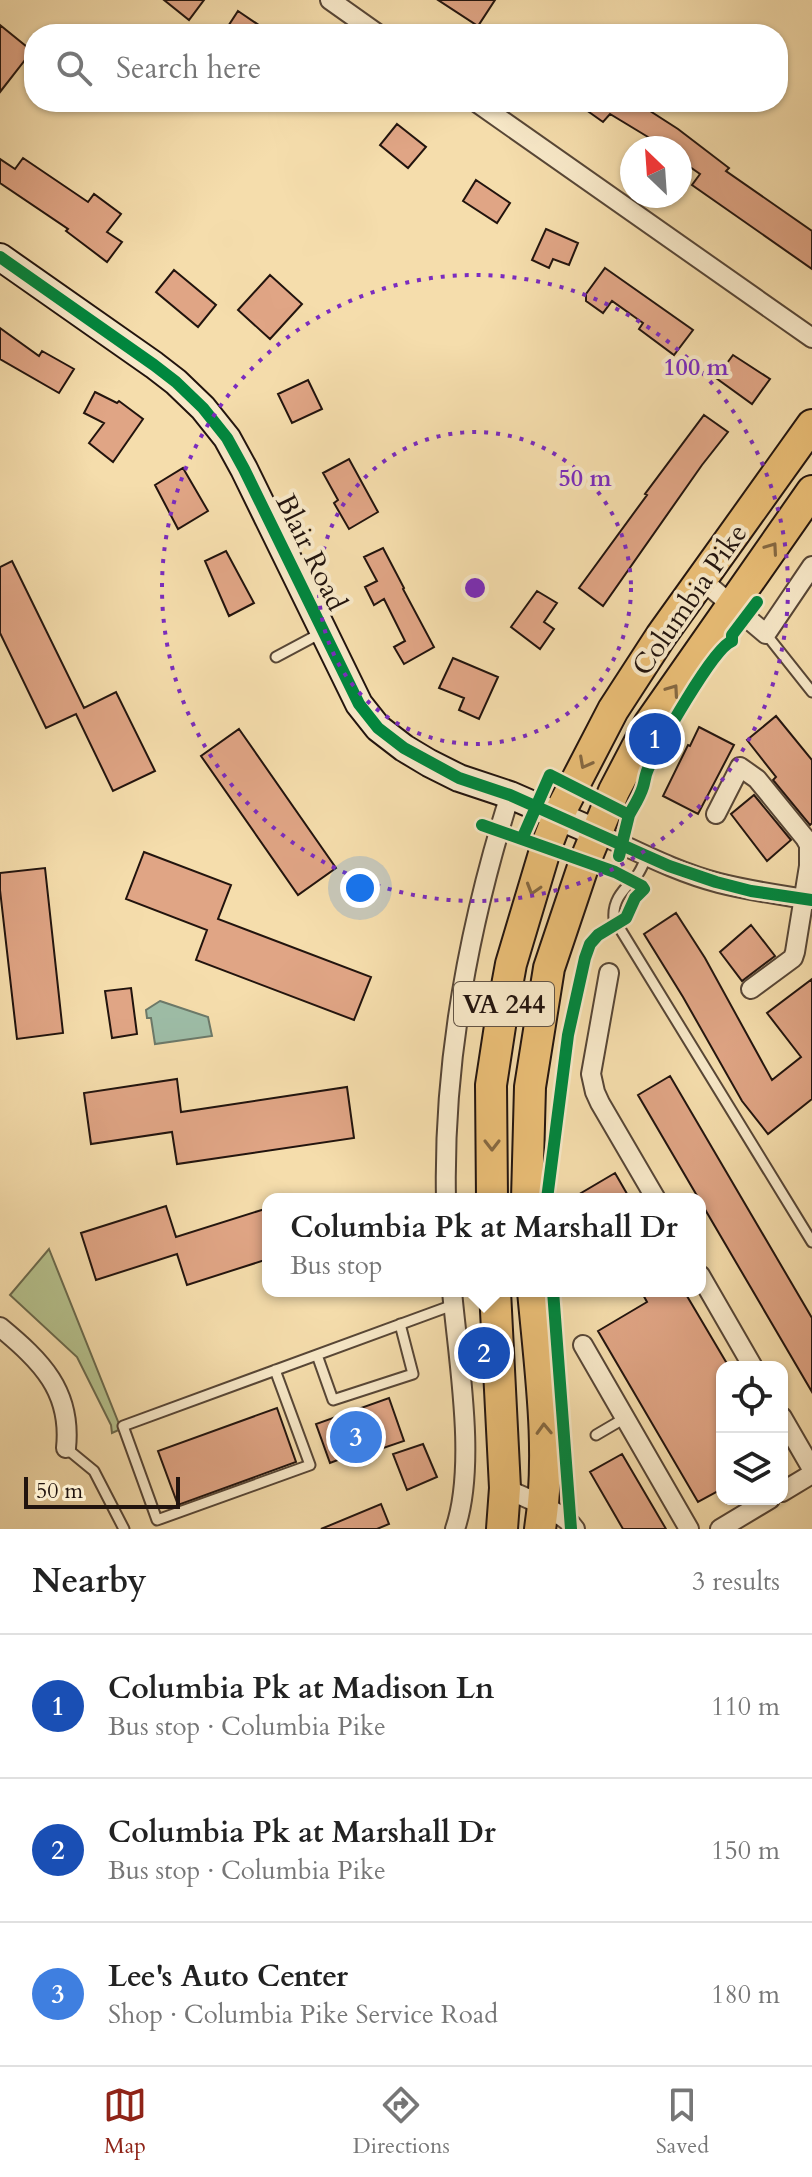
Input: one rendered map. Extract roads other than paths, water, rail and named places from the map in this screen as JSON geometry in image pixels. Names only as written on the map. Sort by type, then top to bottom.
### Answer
[{"type":"main road","name":"Columbia Pike","points":[[492,1193],[491,1085],[502,1013],[511,964],[558,816],[613,710],[661,636],[812,425]]},
{"type":"main road","name":"Columbia Pike","points":[[527,1193],[530,1087],[549,968],[585,861],[614,791],[649,724],[812,491]]},
{"type":"main road","points":[[494,1297],[481,1394],[505,1488],[502,1529]]},
{"type":"main road","points":[[534,1297],[545,1429],[542,1518]]},
{"type":"street","points":[[330,0],[364,24]]},
{"type":"street","points":[[490,112],[812,338]]},
{"type":"street","name":"Blair Road","points":[[0,257],[154,365],[203,408],[227,438],[244,469],[359,704],[378,728],[404,748],[459,778],[510,795],[597,833]]},
{"type":"street","points":[[702,580],[766,634],[812,566]]},
{"type":"street","points":[[716,814],[740,767],[757,779],[809,845],[807,899],[793,958],[751,989]]},
{"type":"street","points":[[446,1193],[446,1124],[457,1027],[482,897],[510,795]]},
{"type":"street","points":[[597,833],[716,882],[751,891],[807,899]]},
{"type":"street","points":[[609,973],[591,1074],[600,1103],[652,1193]]},
{"type":"street","points":[[706,1285],[750,1361]]},
{"type":"street","points":[[453,1298],[481,1394],[465,1434],[463,1491],[455,1529]]},
{"type":"street","points":[[0,1327],[47,1370],[58,1390],[65,1414],[66,1448]]},
{"type":"street","points":[[583,1345],[689,1529]]},
{"type":"street","points":[[788,1428],[812,1471],[788,1488]]},
{"type":"street","points":[[505,1488],[542,1518],[571,1523],[575,1529]]},
{"type":"street","points":[[720,1529],[760,1505]]},
{"type":"lane","points":[[276,657],[324,632]]},
{"type":"lane","points":[[766,634],[812,692]]},
{"type":"lane","points":[[647,856],[640,871],[621,892],[614,919],[812,1242]]},
{"type":"lane","points":[[275,1370],[310,1465],[157,1520],[123,1426],[275,1370],[317,1355],[400,1324],[453,1298]]},
{"type":"lane","points":[[317,1355],[333,1400],[413,1374],[400,1324]]},
{"type":"lane","points":[[596,1435],[625,1418]]},
{"type":"lane","points":[[66,1448],[94,1471],[124,1529]]},
{"type":"place","name":"Columbia Pk at Madison Ln","points":[[655,739]]},
{"type":"place","name":"Columbia Pk at Marshall Dr","points":[[484,1353]]},
{"type":"place","name":"Lee's Auto Center","points":[[356,1437]]}]
